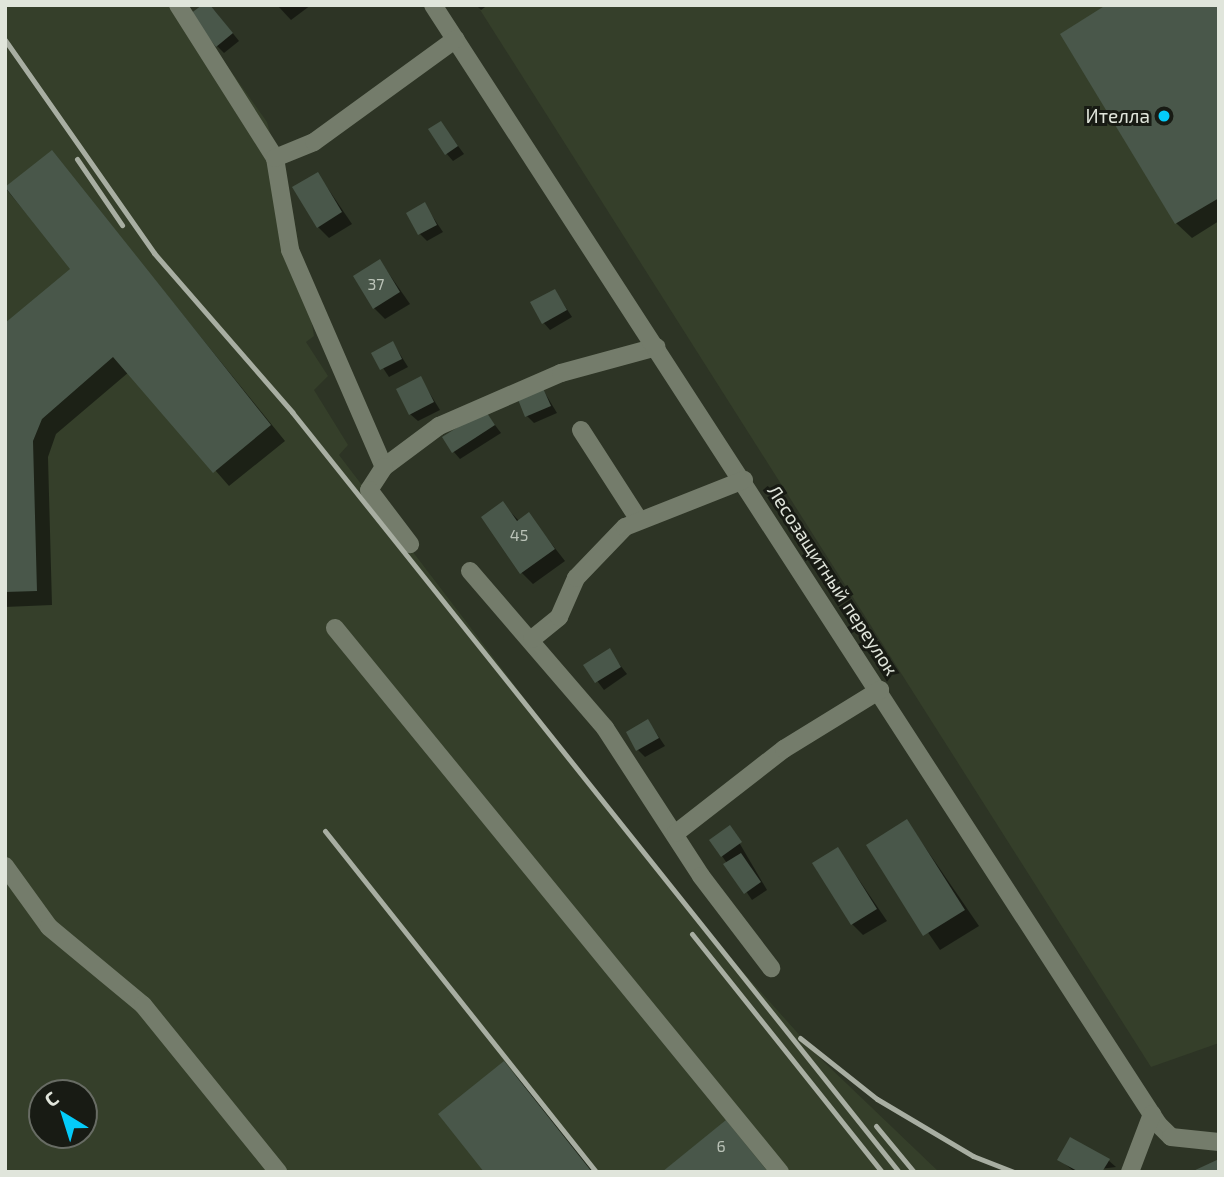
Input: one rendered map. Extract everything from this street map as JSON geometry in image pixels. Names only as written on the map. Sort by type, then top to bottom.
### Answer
[{"type":"street","points":[[178,5],[275,158],[290,250],[384,467]]},
{"type":"street","name":"Лесозащитный переулок","points":[[433,5],[744,480],[1152,1114],[1171,1137],[1219,1142]]},
{"type":"street","points":[[275,158],[314,142],[456,39]]},
{"type":"street","points":[[410,544],[369,489],[384,467],[439,426],[561,373],[657,347]]},
{"type":"street","points":[[581,430],[639,520]]},
{"type":"street","points":[[531,639],[559,617],[576,578],[639,520],[744,480]]},
{"type":"street","points":[[470,570],[605,728],[771,968]]},
{"type":"street","points":[[335,628],[780,1172]]},
{"type":"street","points":[[676,832],[784,749],[880,690]]},
{"type":"street","points":[[5,866],[49,927],[143,1005],[278,1172]]},
{"type":"street","points":[[1130,1172],[1152,1114]]},
{"type":"shaded area","points":[[5,5],[184,5],[267,122],[293,212],[314,336],[306,342],[328,376],[314,390],[348,445],[339,455],[679,901],[822,1060],[939,1172],[5,1172]]},
{"type":"shaded area","points":[[477,5],[1219,5],[1219,1043],[1151,1067]]},
{"type":"building","points":[[202,5],[210,5],[233,33],[216,47],[190,14]]},
{"type":"building","name":"Ителла","points":[[1106,5],[1219,5],[1219,198],[1175,224],[1060,34]]},
{"type":"building","points":[[441,121],[458,146],[445,155],[428,129]]},
{"type":"building","points":[[52,150],[271,425],[213,473],[113,357],[42,419],[33,441],[37,591],[5,592],[5,323],[70,269],[5,187]]},
{"type":"building","points":[[318,172],[342,212],[317,228],[292,187]]},
{"type":"building","points":[[425,202],[437,225],[418,235],[406,213]]},
{"type":"building","points":[[380,259],[400,292],[373,309],[353,276]]},
{"type":"building","points":[[555,289],[567,310],[542,324],[530,302]]},
{"type":"building","points":[[393,341],[402,359],[380,370],[371,353]]},
{"type":"building","points":[[421,376],[434,402],[409,415],[396,389]]},
{"type":"building","points":[[542,386],[551,406],[525,417],[517,397]]},
{"type":"building","points":[[485,410],[495,425],[452,453],[442,437]]},
{"type":"building","points":[[503,501],[517,521],[529,512],[555,549],[520,574],[481,517]]},
{"type":"building","points":[[610,648],[621,667],[595,683],[583,665]]},
{"type":"building","points":[[648,719],[659,738],[636,751],[626,732]]},
{"type":"building","points":[[907,819],[965,910],[923,936],[866,845]]},
{"type":"building","points":[[730,825],[742,842],[721,857],[709,840]]},
{"type":"building","points":[[838,847],[877,909],[851,925],[812,863]]},
{"type":"building","points":[[741,853],[761,882],[744,894],[723,864]]},
{"type":"building","points":[[504,1061],[592,1172],[484,1172],[438,1114]]},
{"type":"building","points":[[726,1120],[768,1172],[662,1172]]},
{"type":"building","points":[[1070,1137],[1110,1159],[1102,1172],[1079,1172],[1057,1160]]},
{"type":"building","points":[[1219,1159],[1219,1172],[1191,1172]]},
{"type":"railway","points":[[5,40],[154,253],[292,412],[899,1172]]},
{"type":"railway","points":[[77,159],[122,225]]},
{"type":"railway","points":[[325,831],[596,1172]]},
{"type":"railway","points":[[692,934],[882,1172]]},
{"type":"railway","points":[[800,1038],[877,1099],[973,1156],[1014,1172]]},
{"type":"railway","points":[[876,1126],[914,1172]]},
{"type":"place","name":"Ителла","points":[[1164,116]]}]
